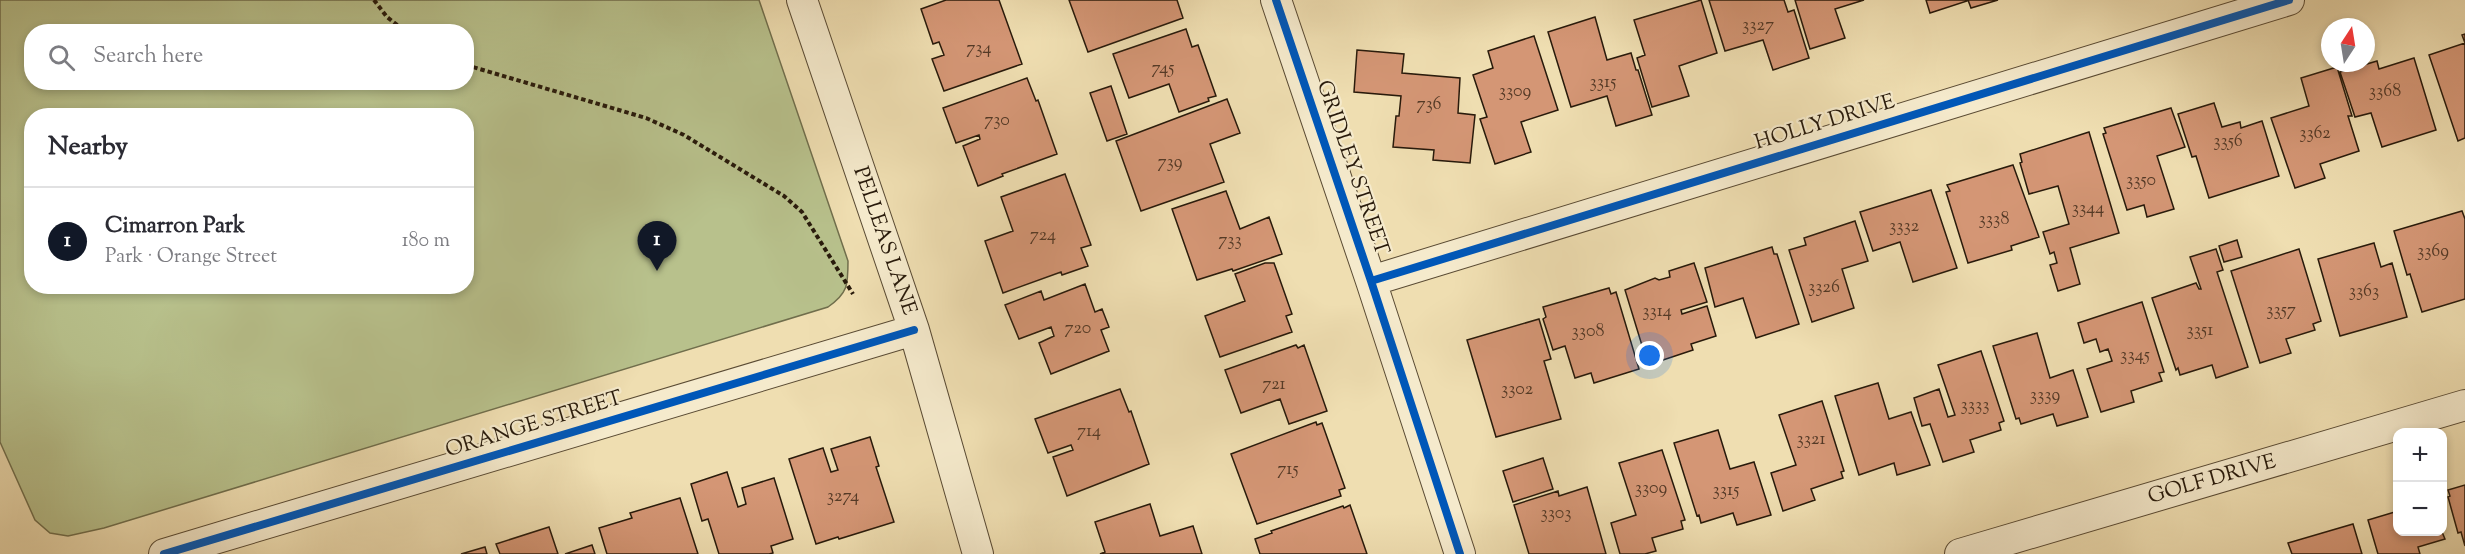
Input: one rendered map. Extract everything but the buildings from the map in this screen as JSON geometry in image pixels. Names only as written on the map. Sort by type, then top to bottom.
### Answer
[{"type":"street","name":"PELLEAS LANE","points":[[802,0],[914,330],[978,554]]},
{"type":"street","name":"GRIDLEY STREET","points":[[1276,0],[1460,554]]},
{"type":"street","name":"HOLLY DRIVE","points":[[1371,281],[2289,0]]},
{"type":"street","name":"ORANGE STREET","points":[[165,554],[914,330]]},
{"type":"street","name":"GOLF DRIVE","points":[[1960,554],[2465,405]]},
{"type":"path","points":[[374,0],[387,18],[395,24]]},
{"type":"path","points":[[474,67],[646,118],[684,135],[784,196],[802,212],[853,294]]},
{"type":"green space","points":[[0,0],[759,0],[848,261],[846,288],[840,297],[828,307],[104,528],[68,536],[50,533],[35,520],[0,442]]},
{"type":"cycle path","points":[[1276,0],[1460,554]]},
{"type":"cycle path","points":[[1371,281],[2289,0]]},
{"type":"cycle path","points":[[164,554],[914,330]]},
{"type":"place","name":"Cimarron Park","points":[[657,271]]}]
